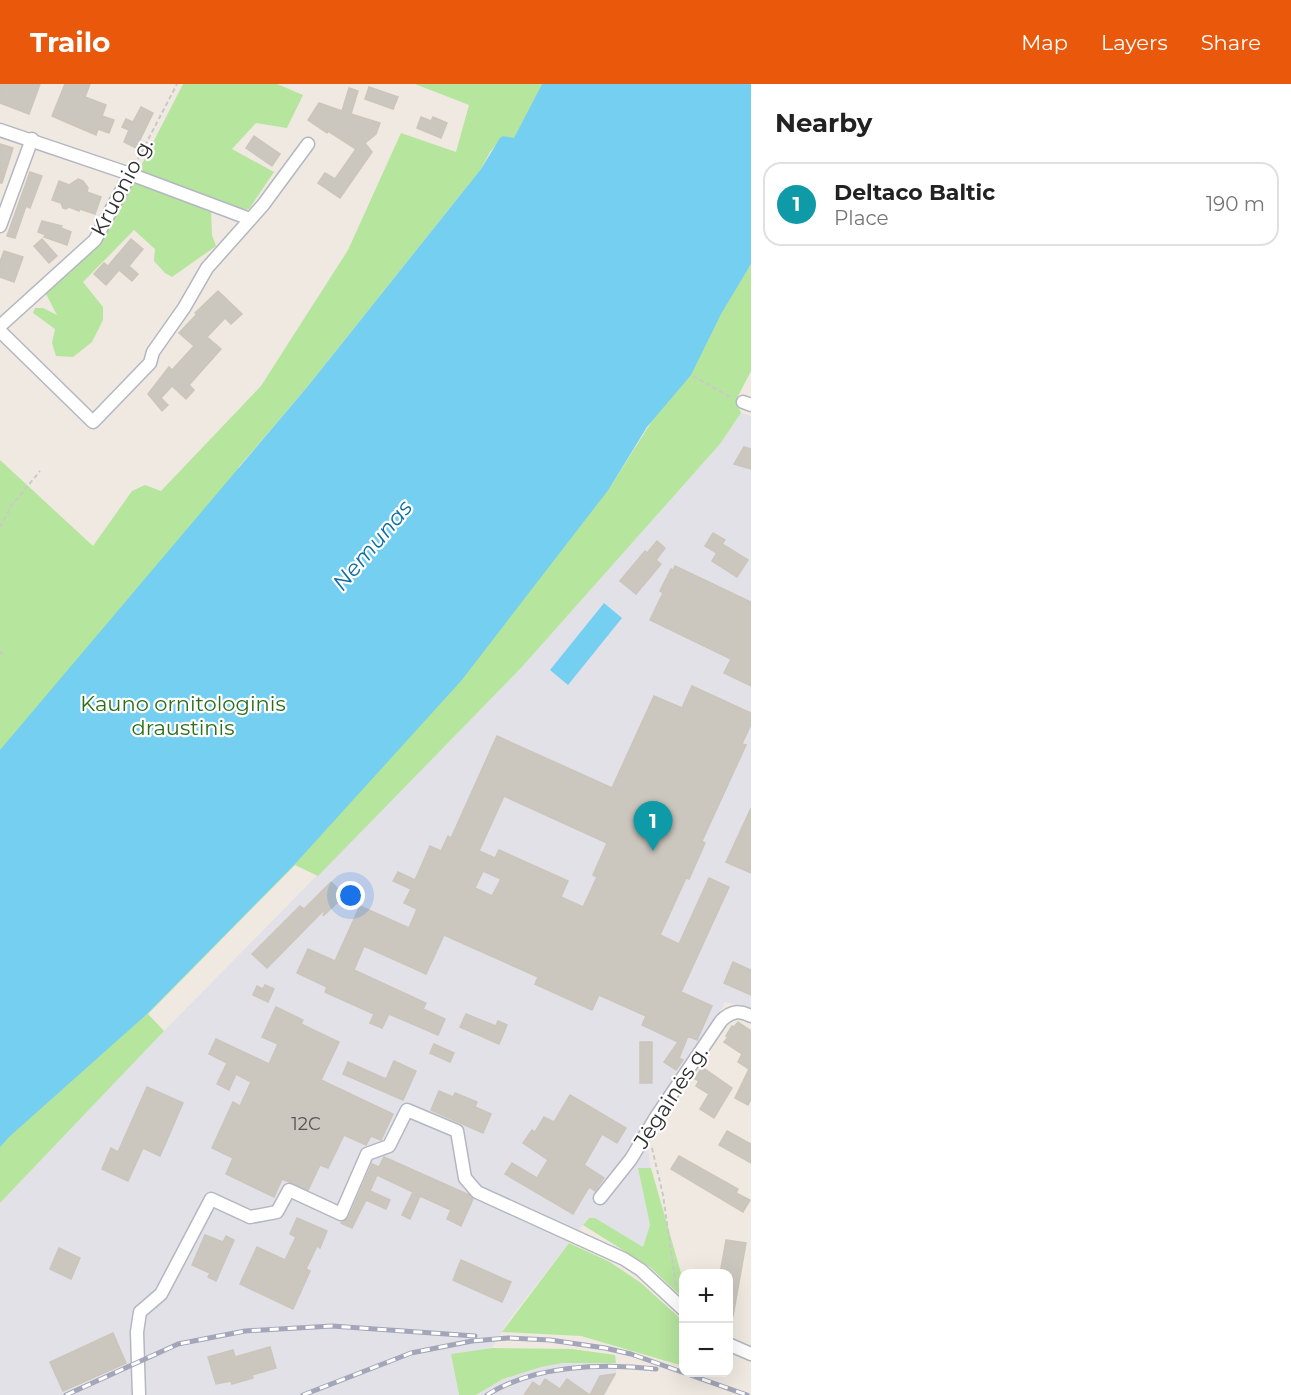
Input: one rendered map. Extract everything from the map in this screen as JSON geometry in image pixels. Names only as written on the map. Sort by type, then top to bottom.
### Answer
[{"type":"street","points":[[0,130],[132,170],[250,219]]},
{"type":"street","points":[[0,226],[32,140]]},
{"type":"street","points":[[0,331],[93,422],[150,363],[153,352],[184,308],[207,268],[250,219],[308,144]]},
{"type":"street","name":"Kruonio g.","points":[[0,326],[95,240],[132,170]]},
{"type":"street","name":"Jėgainės g.","points":[[600,1198],[632,1159],[721,1021],[728,1014],[736,1012],[751,1016]]},
{"type":"street","points":[[139,1395],[137,1332],[140,1312],[161,1294],[211,1199],[250,1216],[277,1212],[289,1190],[342,1214],[367,1154],[389,1146],[406,1110],[457,1131],[465,1178],[477,1192],[624,1258],[641,1270],[679,1305]]},
{"type":"street","points":[[733,1346],[751,1354]]},
{"type":"path","name":"Kruonio g.","points":[[132,170],[177,84]]},
{"type":"path","points":[[693,376],[747,404]]},
{"type":"path","points":[[0,527],[12,505],[40,471]]},
{"type":"path","points":[[647,1134],[655,1156],[663,1195],[679,1295]]},
{"type":"shaded area","points":[[741,413],[751,416],[751,1009],[725,1002],[647,1140],[651,1168],[638,1169],[650,1225],[643,1248],[595,1218],[588,1218],[509,1320],[492,1348],[451,1354],[459,1395],[0,1395],[0,1203],[164,1031],[521,668],[720,444]]},
{"type":"shaded area","points":[[563,1363],[616,1363],[616,1375],[605,1395],[476,1395],[503,1379],[541,1367]]},
{"type":"green space","points":[[183,84],[277,84],[303,95],[287,128],[256,123],[232,149],[274,172],[249,209],[244,210],[143,174],[142,164]]},
{"type":"green space","name":"Kauno ornitologinis draustinis","points":[[415,84],[542,84],[514,139],[503,136],[490,152],[481,169],[308,386],[238,468],[609,489],[751,264],[751,371],[736,400],[741,413],[720,444],[521,668],[318,876],[295,865],[148,1014],[164,1031],[0,1203],[0,460],[93,546],[132,491],[145,485],[161,491],[261,386],[348,250],[401,133],[456,152],[469,105]]},
{"type":"green space","points":[[136,182],[211,211],[212,235],[216,246],[172,277],[154,261],[155,249],[134,230],[83,282],[103,307],[103,320],[92,342],[73,357],[56,356],[52,343],[55,329],[33,313],[35,308],[43,308],[57,315],[46,294],[103,240]]},
{"type":"green space","points":[[638,1168],[651,1168],[680,1269],[679,1294],[650,1267],[583,1225],[589,1218],[595,1218],[643,1247],[650,1225]]},
{"type":"green space","points":[[569,1243],[610,1262],[641,1283],[679,1317],[679,1365],[581,1336],[502,1332]]},
{"type":"green space","points":[[492,1348],[572,1349],[615,1355],[616,1363],[563,1363],[541,1367],[503,1379],[476,1395],[459,1395],[451,1354]]},
{"type":"water","name":"Nemunas","points":[[542,84],[751,84],[751,264],[721,314],[691,375],[647,427],[609,489],[461,681],[295,864],[147,1014],[0,1147],[0,750],[308,386],[481,169],[500,138],[503,136],[514,138]]},
{"type":"water","points":[[604,603],[622,618],[568,685],[550,670]]},
{"type":"building","points":[[0,84],[40,84],[29,114],[0,103]]},
{"type":"building","points":[[65,84],[90,84],[85,97],[106,105],[102,116],[114,120],[109,133],[98,129],[96,135],[52,116]]},
{"type":"building","points":[[369,87],[398,97],[393,109],[365,99]]},
{"type":"building","points":[[349,88],[358,91],[351,114],[380,123],[376,134],[365,143],[372,152],[340,198],[318,183],[325,173],[335,179],[356,149],[308,120],[319,103],[342,111]]},
{"type":"building","points":[[141,107],[153,113],[136,148],[124,142],[129,130],[122,127],[126,119],[133,122]]},
{"type":"building","points":[[421,117],[431,121],[433,117],[447,123],[441,138],[417,128]]},
{"type":"building","points":[[254,136],[280,154],[272,166],[246,148]]},
{"type":"building","points":[[0,144],[13,148],[2,183],[0,183]]},
{"type":"building","points":[[30,172],[42,176],[30,208],[26,206],[15,238],[7,236]]},
{"type":"building","points":[[78,179],[83,181],[88,188],[87,192],[101,197],[95,214],[69,207],[66,209],[61,203],[52,200],[59,181],[69,185]]},
{"type":"building","points":[[42,221],[62,226],[61,228],[71,232],[67,245],[44,237],[46,235],[38,232]]},
{"type":"building","points":[[42,239],[57,256],[49,263],[34,246]]},
{"type":"building","points":[[131,239],[143,249],[129,266],[138,274],[132,281],[119,270],[106,285],[94,274],[104,263],[108,266]]},
{"type":"building","points":[[4,251],[23,257],[14,282],[0,277],[0,262]]},
{"type":"building","points":[[218,291],[242,314],[231,324],[225,318],[207,337],[221,349],[189,385],[194,390],[186,399],[172,386],[161,398],[168,405],[162,411],[148,394],[169,367],[172,370],[194,346],[179,333],[197,314],[195,313]]},
{"type":"building","points":[[744,447],[751,449],[751,469],[734,464]]},
{"type":"building","points":[[713,533],[725,540],[722,544],[748,560],[737,577],[712,561],[717,553],[705,546]]},
{"type":"building","points":[[657,541],[665,548],[656,560],[661,564],[636,594],[620,581],[645,551],[647,553]]},
{"type":"building","points":[[675,566],[751,602],[751,686],[724,673],[731,659],[650,620],[663,593],[660,591],[671,569],[673,570]]},
{"type":"building","points":[[692,686],[751,713],[751,724],[742,744],[746,745],[702,841],[705,843],[660,935],[679,944],[709,878],[729,887],[681,992],[712,1006],[697,1040],[688,1036],[679,1058],[683,1060],[676,1070],[664,1062],[678,1042],[642,1025],[646,1016],[599,995],[592,1010],[535,984],[538,977],[444,935],[426,974],[364,946],[354,970],[426,1003],[423,1009],[445,1019],[438,1035],[389,1014],[382,1028],[370,1023],[374,1014],[325,992],[327,987],[297,973],[308,949],[335,961],[360,906],[409,928],[417,909],[404,903],[411,889],[393,881],[398,872],[415,880],[430,846],[441,851],[448,836],[451,838],[497,736],[612,788],[654,696],[682,708]],"holes":[[[504,796],[607,843],[593,875],[597,877],[583,907],[561,897],[568,881],[499,850],[495,858],[479,851]],[[483,871],[501,879],[492,896],[475,888]]]},
{"type":"building","points":[[751,808],[751,873],[726,862]]},
{"type":"building","points":[[331,882],[339,890],[334,894],[340,900],[323,916],[326,908],[267,968],[252,954],[300,906],[304,909]]},
{"type":"building","points":[[733,962],[751,970],[751,995],[724,983]]},
{"type":"building","points":[[265,985],[274,989],[268,1002],[253,995],[257,986],[263,989]]},
{"type":"building","points":[[276,1007],[303,1020],[301,1024],[339,1042],[321,1080],[393,1114],[381,1140],[371,1136],[366,1145],[344,1135],[328,1168],[320,1165],[308,1190],[282,1179],[274,1197],[226,1174],[233,1158],[212,1148],[233,1102],[240,1106],[251,1082],[236,1074],[229,1090],[217,1084],[227,1063],[209,1054],[216,1039],[269,1064],[278,1044],[262,1037]]},
{"type":"building","points":[[466,1014],[496,1026],[498,1021],[507,1025],[499,1044],[460,1027]]},
{"type":"building","points":[[738,1022],[751,1031],[751,1099],[748,1105],[735,1098],[749,1069],[738,1062],[742,1054],[724,1042],[732,1026],[734,1027]]},
{"type":"building","points":[[640,1042],[652,1042],[652,1083],[640,1083]]},
{"type":"building","points":[[434,1044],[454,1053],[450,1062],[430,1053]]},
{"type":"building","points":[[394,1061],[416,1071],[403,1100],[343,1074],[348,1062],[386,1079]]},
{"type":"building","points":[[702,1067],[732,1088],[714,1118],[700,1109],[709,1094],[696,1086],[699,1081],[695,1079]]},
{"type":"building","points":[[147,1087],[183,1103],[160,1156],[143,1148],[128,1181],[102,1169],[111,1148],[118,1152]]},
{"type":"building","points":[[439,1091],[453,1097],[455,1093],[477,1102],[475,1107],[491,1114],[483,1133],[431,1110]]},
{"type":"building","points":[[570,1095],[626,1128],[617,1143],[602,1134],[584,1165],[604,1178],[595,1191],[589,1187],[573,1214],[505,1174],[512,1163],[537,1178],[548,1160],[523,1143],[532,1130],[535,1132],[544,1117],[554,1122]]},
{"type":"building","points":[[727,1131],[751,1144],[751,1163],[719,1145]]},
{"type":"building","points":[[679,1156],[738,1189],[736,1193],[750,1200],[743,1212],[671,1169]]},
{"type":"building","points":[[384,1157],[469,1195],[473,1199],[461,1226],[447,1219],[451,1210],[420,1196],[410,1219],[402,1215],[413,1192],[377,1175],[370,1191],[390,1200],[386,1209],[366,1200],[352,1228],[341,1223],[349,1217],[372,1164],[379,1167]]},
{"type":"building","points":[[297,1218],[327,1231],[320,1248],[317,1246],[306,1269],[310,1271],[293,1309],[240,1284],[257,1247],[285,1260],[296,1237],[290,1234]]},
{"type":"building","points":[[205,1235],[223,1242],[226,1236],[234,1240],[216,1281],[208,1277],[210,1273],[192,1265]]},
{"type":"building","points":[[726,1240],[746,1243],[733,1316],[733,1269],[721,1269]]},
{"type":"building","points":[[59,1248],[80,1258],[71,1279],[50,1269]]},
{"type":"building","points":[[461,1260],[511,1282],[502,1302],[453,1280]]},
{"type":"building","points":[[113,1333],[126,1363],[63,1391],[50,1362]]},
{"type":"building","points":[[270,1347],[276,1368],[232,1384],[231,1381],[216,1384],[208,1357],[233,1350],[235,1357]]},
{"type":"building","points":[[615,1374],[603,1395],[590,1395],[600,1376]]},
{"type":"building","points":[[545,1379],[560,1389],[567,1379],[590,1395],[524,1395],[533,1382],[540,1387]]},
{"type":"railway","points":[[66,1395],[178,1344],[245,1331],[332,1326],[475,1336]]},
{"type":"railway","points":[[303,1395],[411,1353],[472,1341],[508,1338],[550,1340],[631,1354],[747,1395]]},
{"type":"railway","points":[[487,1395],[526,1377],[569,1368],[613,1366],[656,1369]]},
{"type":"place","name":"Deltaco Baltic","points":[[653,851]]}]
